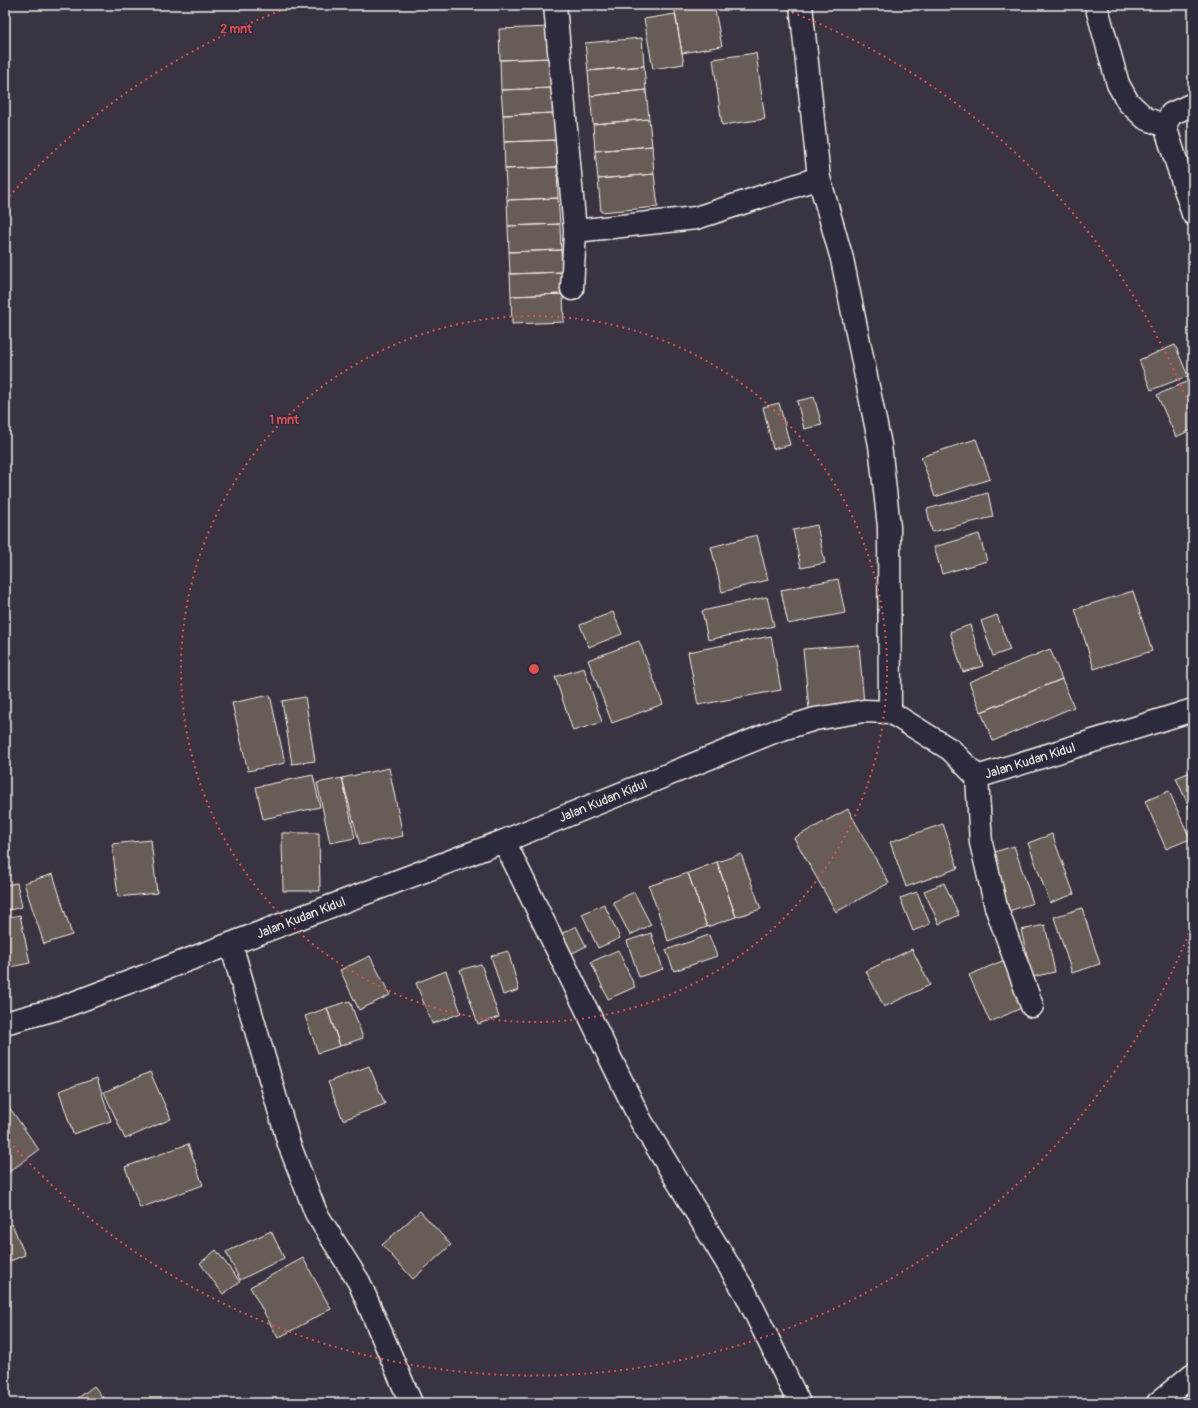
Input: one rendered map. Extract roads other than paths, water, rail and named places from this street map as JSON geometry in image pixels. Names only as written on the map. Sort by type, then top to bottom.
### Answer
[{"type":"street","points":[[555,5],[575,231],[572,289]]},
{"type":"street","points":[[801,5],[819,178],[842,258],[880,445],[889,528],[890,712]]},
{"type":"street","points":[[1096,5],[1118,84],[1128,102],[1145,118],[1165,126]]},
{"type":"street","points":[[1193,104],[1171,114],[1165,126],[1193,214]]},
{"type":"street","points":[[575,231],[696,218],[819,178]]},
{"type":"street","name":"Jalan Kudan Kidul","points":[[5,1023],[60,1008],[231,944],[504,841],[776,731],[815,719],[864,711],[890,712],[950,750],[977,777],[1193,710]]},
{"type":"street","points":[[977,777],[981,843],[996,907],[1032,1006]]},
{"type":"street","points":[[504,841],[641,1121],[746,1294],[799,1403]]},
{"type":"street","points":[[231,944],[289,1144],[316,1213],[336,1248],[359,1282],[411,1403]]},
{"type":"street","points":[[1158,1403],[1193,1374]]}]
